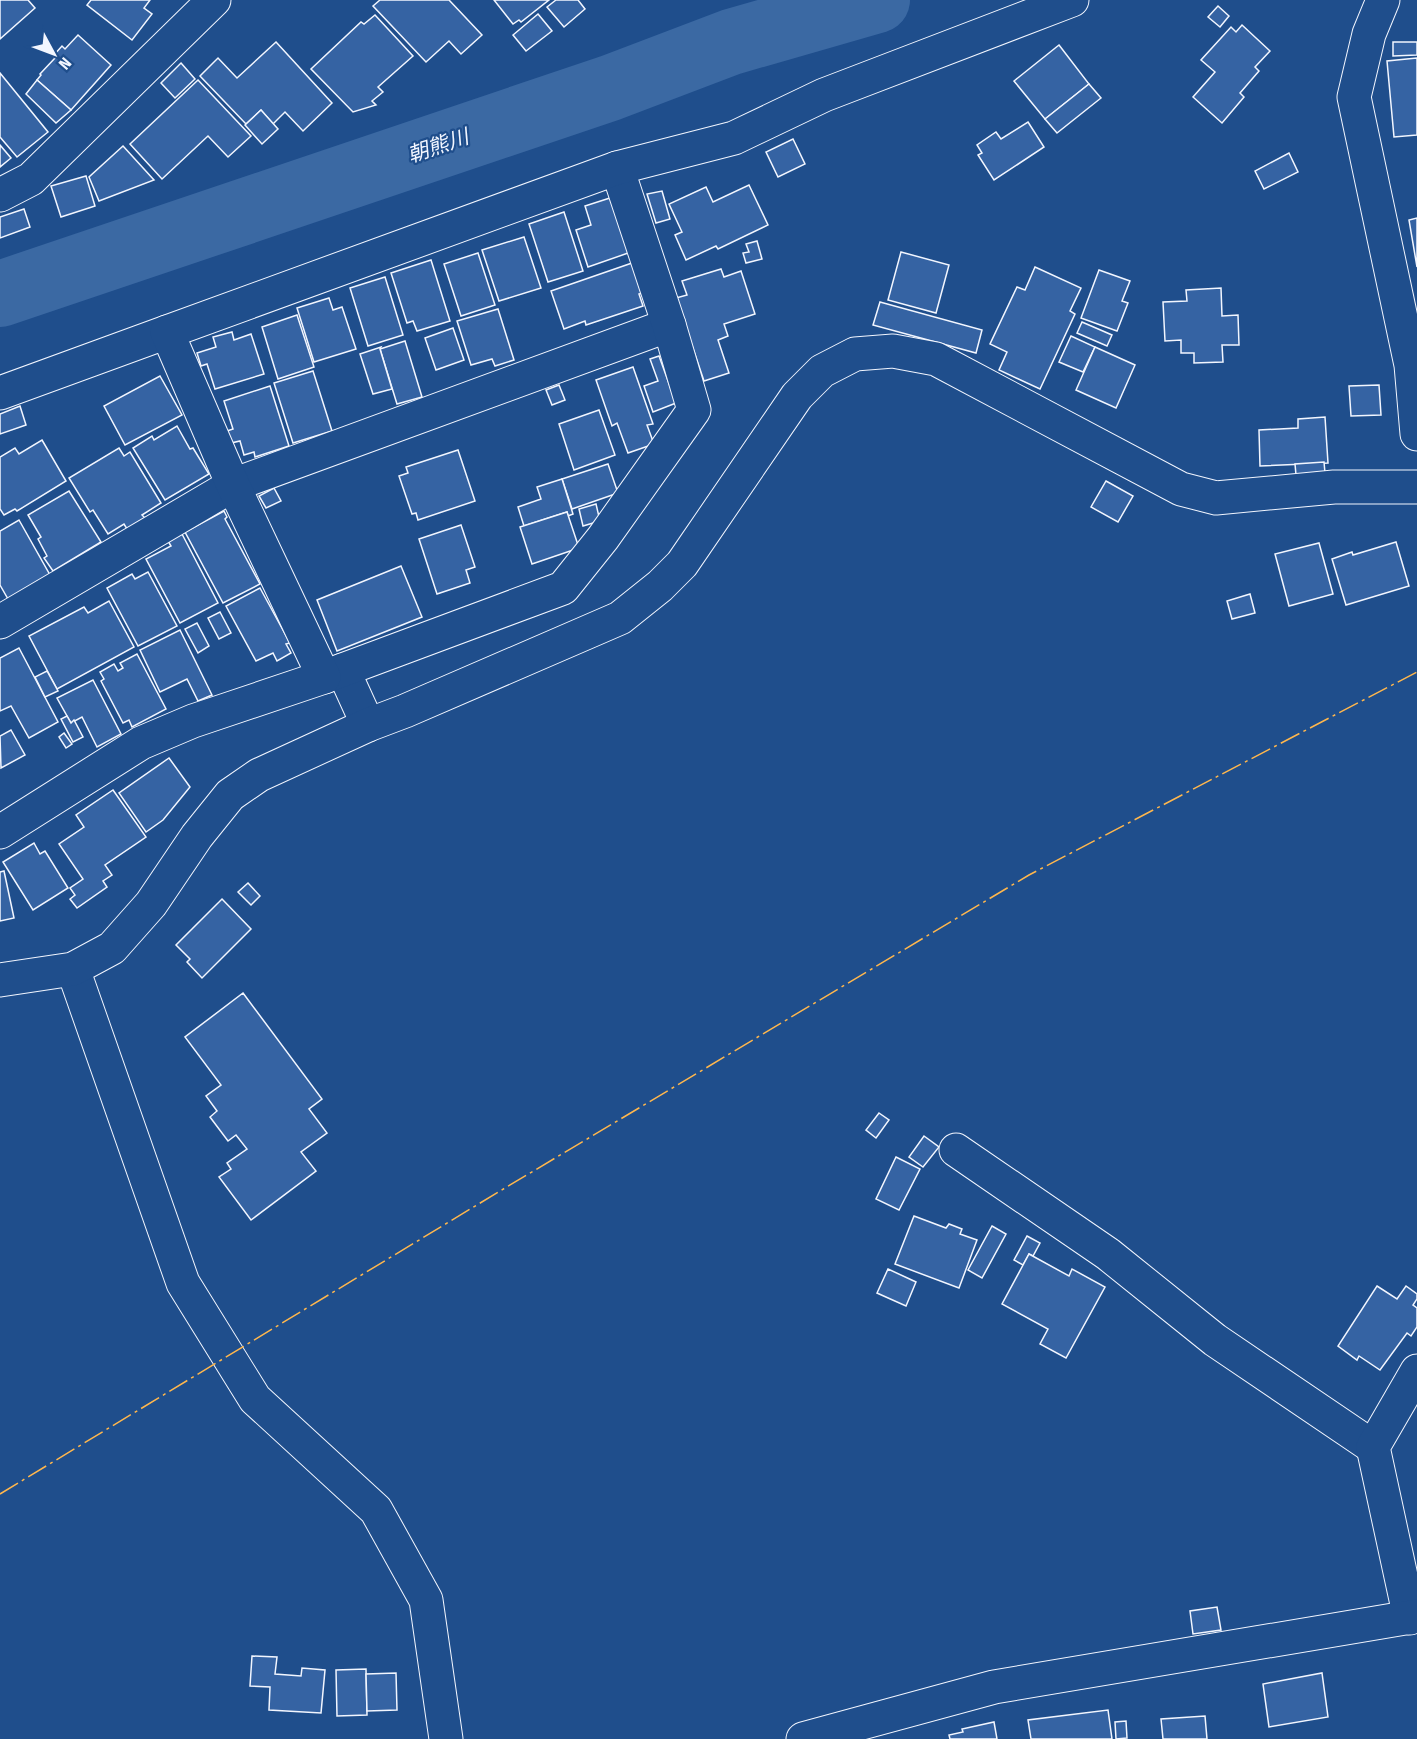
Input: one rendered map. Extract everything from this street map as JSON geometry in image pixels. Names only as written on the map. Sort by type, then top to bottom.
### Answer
[{"type":"street","points":[[0,195],[32,178],[214,0]]},
{"type":"street","points":[[0,393],[618,168],[734,138],[824,95],[1072,0]]},
{"type":"street","points":[[1383,0],[1369,34],[1354,97],[1411,365],[1417,434]]},
{"type":"street","points":[[4,821],[141,743],[193,720],[333,673],[563,588],[603,538],[694,410],[618,168]]},
{"type":"street","points":[[0,622],[233,485],[669,325]]},
{"type":"street","points":[[167,332],[233,485],[333,673],[368,725]]},
{"type":"street","points":[[0,980],[73,969],[112,948],[151,904],[196,836],[230,795],[259,775],[368,725],[620,618],[660,586],[682,564],[797,396],[822,371],[855,354],[893,351],[936,359],[1181,489],[1216,498],[1334,488],[1417,487]]},
{"type":"street","points":[[73,969],[183,1283],[255,1399],[375,1510],[426,1600],[447,1739]]},
{"type":"street","points":[[803,1739],[994,1687],[1414,1617],[1373,1447],[1215,1340],[1108,1254],[956,1150]]},
{"type":"street","points":[[1373,1447],[1417,1371]]},
{"type":"building","points":[[0,0],[28,0],[35,8],[0,39]]},
{"type":"building","points":[[91,0],[150,0],[144,8],[152,14],[132,40],[87,5]]},
{"type":"building","points":[[380,0],[449,0],[482,35],[461,54],[449,41],[426,62],[373,6]]},
{"type":"building","points":[[494,0],[549,0],[521,22],[519,20],[513,24]]},
{"type":"building","points":[[556,0],[578,0],[585,9],[564,27],[547,7]]},
{"type":"building","points":[[1218,6],[1229,16],[1220,27],[1208,17]]},
{"type":"building","points":[[538,14],[552,31],[526,51],[513,35]]},
{"type":"building","points":[[375,15],[413,56],[378,87],[383,92],[372,101],[376,105],[353,112],[311,69],[361,22],[364,24]]},
{"type":"building","points":[[1242,25],[1270,51],[1255,67],[1259,71],[1240,93],[1244,97],[1222,123],[1193,97],[1215,72],[1201,60],[1231,27],[1236,32]]},
{"type":"building","points":[[78,35],[111,65],[71,110],[37,80],[62,46],[65,49]]},
{"type":"building","points":[[276,42],[332,103],[303,131],[285,112],[273,124],[261,110],[246,124],[200,76],[218,58],[237,78]]},
{"type":"building","points":[[1393,42],[1417,42],[1417,55],[1393,56]]},
{"type":"building","points":[[1059,45],[1089,84],[1045,119],[1014,81]]},
{"type":"building","points":[[1417,58],[1417,135],[1394,137],[1387,61]]},
{"type":"building","points":[[181,63],[195,79],[175,98],[161,83]]},
{"type":"building","points":[[0,73],[48,132],[17,157],[0,137]]},
{"type":"building","points":[[37,80],[71,110],[56,123],[26,94]]},
{"type":"building","points":[[198,80],[251,136],[228,157],[208,136],[162,179],[130,144]]},
{"type":"building","points":[[1089,84],[1101,98],[1057,133],[1045,119]]},
{"type":"building","points":[[261,110],[278,129],[262,144],[245,125]]},
{"type":"building","points":[[1028,122],[1044,147],[994,180],[978,155],[982,153],[977,145],[996,132],[1001,139]]},
{"type":"building","points":[[793,139],[805,164],[778,177],[766,152]]},
{"type":"building","points":[[0,145],[11,158],[0,167]]},
{"type":"building","points":[[123,146],[154,180],[99,201],[89,177]]},
{"type":"building","points":[[1289,153],[1298,172],[1264,189],[1255,171]]},
{"type":"building","points":[[86,176],[95,206],[61,217],[51,186]]},
{"type":"building","points":[[749,185],[768,225],[718,249],[716,246],[686,260],[675,235],[682,232],[669,204],[706,187],[713,202]]},
{"type":"building","points":[[662,191],[670,219],[656,223],[647,194]]},
{"type":"building","points":[[613,197],[631,252],[588,267],[576,230],[591,225],[585,206]]},
{"type":"building","points":[[24,209],[30,227],[0,238],[0,217]]},
{"type":"building","points":[[564,212],[583,271],[548,282],[529,224]]},
{"type":"building","points":[[1417,218],[1417,267],[1409,220]]},
{"type":"building","points":[[524,237],[541,288],[499,301],[482,250]]},
{"type":"building","points":[[757,241],[762,259],[746,263],[743,253],[749,252],[746,244]]},
{"type":"building","points":[[901,252],[949,265],[936,313],[888,300]]},
{"type":"building","points":[[478,253],[495,305],[461,316],[444,264]]},
{"type":"building","points":[[431,260],[450,321],[417,331],[413,321],[407,323],[391,273]]},
{"type":"building","points":[[632,263],[643,293],[639,294],[643,306],[586,325],[585,321],[564,329],[551,291]]},
{"type":"building","points":[[1035,267],[1081,288],[1070,311],[1075,314],[1040,389],[999,370],[1007,352],[990,344],[1017,287],[1025,290]]},
{"type":"building","points":[[721,269],[724,277],[741,271],[755,314],[724,324],[728,336],[718,340],[729,373],[704,381],[676,298],[687,295],[682,281]]},
{"type":"building","points":[[1099,270],[1130,281],[1122,301],[1128,303],[1117,331],[1081,318]]},
{"type":"building","points":[[385,277],[403,335],[368,346],[350,288]]},
{"type":"building","points":[[1221,288],[1222,316],[1238,315],[1239,345],[1222,345],[1223,362],[1194,363],[1194,353],[1181,353],[1181,340],[1165,341],[1163,302],[1187,301],[1186,290]]},
{"type":"building","points":[[329,298],[333,310],[342,307],[356,349],[314,362],[297,308]]},
{"type":"building","points":[[880,302],[982,330],[976,353],[873,325]]},
{"type":"building","points":[[498,309],[514,360],[495,366],[492,359],[471,365],[457,321]]},
{"type":"building","points":[[297,315],[314,367],[278,379],[262,327]]},
{"type":"building","points":[[1082,322],[1112,335],[1107,346],[1077,333]]},
{"type":"building","points":[[453,328],[464,360],[436,370],[425,338]]},
{"type":"building","points":[[232,332],[234,340],[251,334],[264,374],[215,389],[207,364],[201,366],[197,353],[216,347],[213,337]]},
{"type":"building","points":[[1071,336],[1095,347],[1083,372],[1059,362]]},
{"type":"building","points":[[405,341],[422,397],[397,404],[380,349]]},
{"type":"building","points":[[381,347],[392,389],[373,394],[360,354]]},
{"type":"building","points":[[1095,347],[1135,365],[1116,408],[1076,390]]},
{"type":"building","points":[[659,356],[676,403],[653,412],[644,386],[658,381],[650,359]]},
{"type":"building","points":[[633,367],[653,424],[647,425],[654,444],[628,453],[617,423],[612,426],[596,380]]},
{"type":"building","points":[[313,371],[332,431],[293,443],[274,383]]},
{"type":"building","points":[[160,376],[182,415],[125,445],[104,406]]},
{"type":"building","points":[[559,385],[565,400],[552,405],[546,390]]},
{"type":"building","points":[[1379,385],[1381,415],[1351,416],[1349,386]]},
{"type":"building","points":[[270,386],[289,446],[255,457],[254,452],[244,455],[240,441],[231,443],[227,431],[233,429],[224,401]]},
{"type":"building","points":[[20,406],[26,425],[0,434],[0,414]]},
{"type":"building","points":[[599,410],[615,455],[574,470],[559,424]]},
{"type":"building","points":[[1325,417],[1328,463],[1260,466],[1259,430],[1298,428],[1298,419]]},
{"type":"building","points":[[177,426],[190,449],[193,448],[209,474],[165,500],[133,448],[152,436],[154,440]]},
{"type":"building","points":[[42,440],[66,481],[17,511],[15,509],[4,515],[0,509],[0,457],[15,448],[19,454]]},
{"type":"building","points":[[119,448],[124,456],[130,452],[161,503],[142,515],[145,518],[127,529],[124,524],[108,534],[93,510],[90,512],[69,478]]},
{"type":"building","points":[[458,450],[475,501],[418,520],[416,513],[412,514],[399,476],[408,473],[406,467]]},
{"type":"building","points":[[1324,462],[1325,473],[1296,475],[1295,464]]},
{"type":"building","points":[[608,464],[618,493],[572,509],[562,479]]},
{"type":"building","points":[[562,479],[573,514],[568,516],[567,512],[524,526],[518,507],[541,499],[537,487]]},
{"type":"building","points":[[1106,481],[1133,496],[1118,522],[1091,507]]},
{"type":"building","points":[[274,488],[281,501],[266,508],[259,496]]},
{"type":"building","points":[[69,491],[101,542],[53,571],[44,558],[47,556],[38,539],[41,537],[28,515]]},
{"type":"building","points":[[596,504],[600,521],[583,526],[579,509]]},
{"type":"building","points":[[224,511],[227,517],[225,519],[260,584],[223,603],[185,532]]},
{"type":"building","points":[[567,512],[579,548],[532,564],[520,527]]},
{"type":"building","points":[[19,520],[50,575],[8,599],[0,585],[0,531]]},
{"type":"building","points":[[461,525],[475,567],[466,570],[470,583],[437,594],[419,539]]},
{"type":"building","points":[[182,534],[218,603],[180,623],[146,559],[171,546],[168,541]]},
{"type":"building","points":[[1396,542],[1409,586],[1346,605],[1332,559]]},
{"type":"building","points":[[1319,543],[1333,594],[1289,606],[1275,554]]},
{"type":"building","points":[[401,566],[422,617],[337,651],[317,600]]},
{"type":"building","points":[[148,572],[177,626],[138,646],[107,588],[132,574],[135,579]]},
{"type":"building","points":[[260,588],[290,643],[286,644],[291,653],[277,661],[273,653],[256,661],[226,606]]},
{"type":"building","points":[[1250,594],[1255,613],[1232,619],[1227,601]]},
{"type":"building","points":[[109,601],[134,647],[57,689],[29,636],[84,607],[88,613]]},
{"type":"building","points":[[220,612],[231,633],[219,639],[208,618]]},
{"type":"building","points":[[197,623],[209,646],[198,653],[185,629]]},
{"type":"building","points":[[180,630],[212,695],[198,701],[187,679],[160,692],[140,650]]},
{"type":"building","points":[[19,648],[58,722],[29,738],[11,706],[0,711],[0,658]]},
{"type":"building","points":[[137,654],[166,709],[132,727],[129,720],[123,723],[101,681],[104,679],[100,672],[114,664],[118,671],[123,668],[120,663]]},
{"type":"building","points":[[47,671],[58,691],[45,697],[35,677]]},
{"type":"building","points":[[93,680],[121,734],[97,747],[82,717],[71,723],[57,698]]},
{"type":"building","points":[[67,716],[71,723],[74,720],[83,737],[73,742],[61,719]]},
{"type":"building","points":[[11,730],[25,755],[1,768],[0,736]]},
{"type":"building","points":[[64,733],[72,744],[66,748],[59,737]]},
{"type":"building","points":[[169,758],[190,787],[163,820],[146,832],[119,793]]},
{"type":"building","points":[[113,790],[146,837],[105,865],[112,875],[103,881],[107,887],[77,908],[70,899],[75,895],[70,888],[83,879],[59,844],[84,827],[76,815]]},
{"type":"building","points":[[34,843],[40,854],[45,851],[68,888],[33,910],[3,862]]},
{"type":"building","points":[[4,871],[14,918],[0,921],[0,872]]},
{"type":"building","points":[[248,883],[260,896],[251,905],[238,892]]},
{"type":"building","points":[[222,899],[251,929],[202,978],[187,962],[190,959],[176,945]]},
{"type":"building","points":[[243,993],[322,1099],[309,1109],[327,1133],[301,1152],[316,1171],[251,1220],[219,1177],[231,1169],[227,1163],[247,1149],[236,1135],[228,1141],[210,1117],[217,1111],[206,1096],[221,1085],[185,1037]]},
{"type":"building","points":[[879,1113],[889,1120],[876,1138],[866,1130]]},
{"type":"building","points":[[924,1136],[939,1147],[923,1167],[909,1157]]},
{"type":"building","points":[[896,1157],[920,1169],[899,1210],[876,1199]]},
{"type":"building","points":[[914,1216],[946,1228],[949,1224],[962,1229],[960,1234],[977,1240],[959,1288],[895,1264]]},
{"type":"building","points":[[992,1226],[1006,1234],[982,1278],[968,1270]]},
{"type":"building","points":[[1027,1236],[1040,1243],[1033,1256],[1029,1254],[1023,1265],[1014,1260]]},
{"type":"building","points":[[1029,1254],[1069,1276],[1072,1269],[1105,1287],[1066,1358],[1040,1344],[1048,1329],[1002,1304]]},
{"type":"building","points":[[888,1269],[916,1282],[906,1306],[877,1293]]},
{"type":"building","points":[[1377,1286],[1397,1299],[1406,1286],[1417,1294],[1413,1305],[1417,1308],[1417,1327],[1411,1336],[1407,1333],[1380,1370],[1359,1356],[1357,1360],[1338,1346]]},
{"type":"building","points":[[1217,1607],[1221,1630],[1193,1634],[1190,1611]]},
{"type":"building","points":[[252,1656],[277,1657],[275,1674],[301,1676],[302,1668],[325,1670],[321,1713],[269,1710],[270,1687],[250,1686]]},
{"type":"building","points":[[366,1669],[367,1715],[337,1716],[336,1670]]},
{"type":"building","points":[[396,1673],[397,1710],[367,1711],[366,1674]]},
{"type":"building","points":[[1322,1673],[1328,1717],[1269,1727],[1263,1684]]},
{"type":"building","points":[[1108,1710],[1112,1739],[1031,1739],[1028,1720]]},
{"type":"building","points":[[1205,1716],[1207,1739],[1163,1739],[1161,1719]]},
{"type":"building","points":[[1126,1721],[1127,1738],[1116,1739],[1115,1722]]},
{"type":"building","points":[[994,1722],[997,1739],[950,1739],[949,1735],[963,1732],[962,1729]]},
{"type":"waterway","name":"朝熊川","points":[[0,294],[610,88],[731,42],[877,0]]},
{"type":"power","points":[[0,1494],[500,1191],[1029,875],[1417,672]]}]
